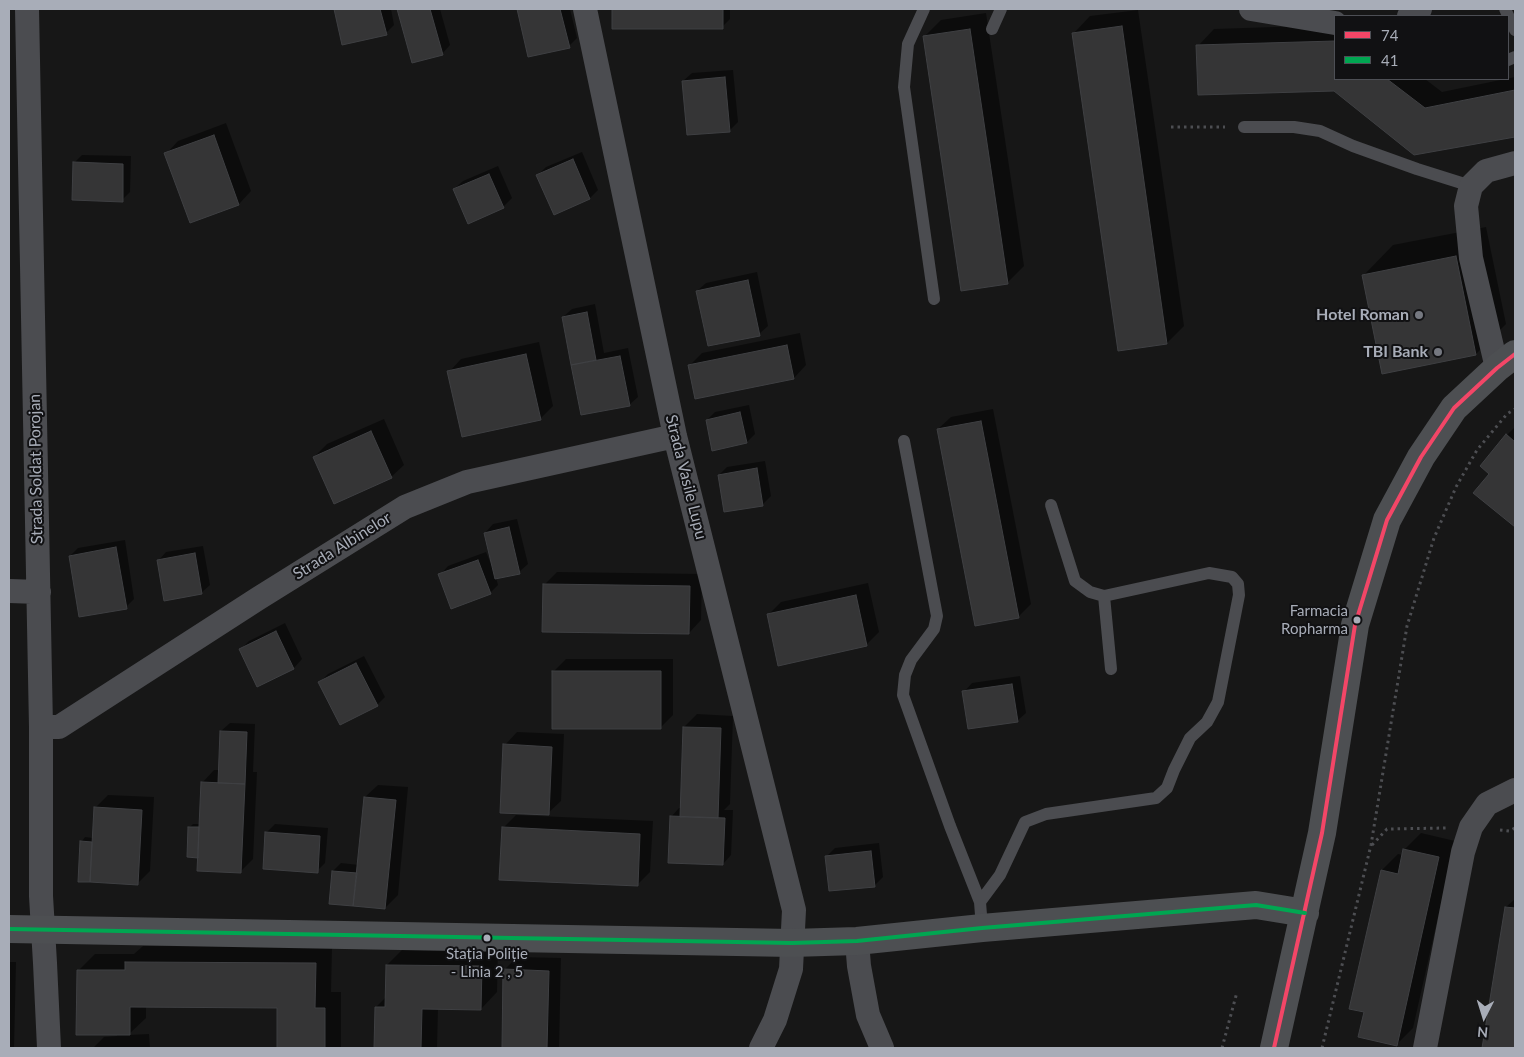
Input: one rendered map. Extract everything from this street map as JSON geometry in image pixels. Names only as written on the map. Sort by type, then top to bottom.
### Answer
[{"type":"main road","points":[[1274,1048],[1322,833],[1355,625],[1387,520],[1421,457],[1454,408],[1506,361]]},
{"type":"main road","points":[[9,929],[792,943],[857,941],[981,915],[1256,904],[1305,913]]},
{"type":"street","name":"Strada Soldat Porojan","points":[[27,9],[39,592],[41,896],[48,1048]]},
{"type":"street","name":"Strada Vasile Lupu","points":[[585,9],[675,436],[794,910],[792,969],[775,1020],[761,1048]]},
{"type":"street","points":[[1251,9],[1334,23]]},
{"type":"street","points":[[1506,361],[1471,258],[1466,206],[1471,186],[1486,171],[1515,163]]},
{"type":"street","name":"Strada Albinelor","points":[[41,727],[59,727],[259,598],[405,507],[466,482],[675,436]]},
{"type":"street","points":[[9,590],[39,592]]},
{"type":"street","points":[[1425,1048],[1463,852],[1471,827],[1487,804],[1515,790]]},
{"type":"street","points":[[857,941],[859,966],[868,1015],[882,1048]]},
{"type":"lane","points":[[924,9],[908,44],[904,87],[934,299]]},
{"type":"lane","points":[[992,29],[1001,9]]},
{"type":"lane","points":[[1509,17],[1515,30]]},
{"type":"lane","points":[[1244,127],[1294,127],[1320,131],[1353,146],[1471,186]]},
{"type":"lane","points":[[904,441],[937,616],[934,629],[911,660],[905,675],[903,695],[981,915]]},
{"type":"lane","points":[[981,915],[1025,822],[1046,814],[1156,798],[1167,788],[1190,738],[1207,722],[1218,702],[1239,595],[1238,584],[1232,578],[1209,573],[1104,596],[1090,592],[1075,581],[1051,504]]},
{"type":"lane","points":[[1104,596],[1111,669]]},
{"type":"path","points":[[1171,127],[1244,127]]},
{"type":"path","points":[[1322,1048],[1371,845],[1407,626],[1434,538],[1456,487],[1477,450],[1506,414],[1515,408]]},
{"type":"path","points":[[1371,845],[1387,829],[1471,827]]},
{"type":"path","points":[[1222,1048],[1237,992]]},
{"type":"building","points":[[334,9],[380,9],[387,35],[342,45]]},
{"type":"building","points":[[397,9],[430,9],[443,55],[412,63]]},
{"type":"building","points":[[517,9],[560,9],[570,48],[528,57]]},
{"type":"building","points":[[612,9],[723,9],[723,29],[612,29]]},
{"type":"building","points":[[1122,26],[1167,344],[1118,351],[1072,33]]},
{"type":"building","points":[[970,29],[1008,284],[961,291],[923,36]]},
{"type":"building","points":[[1334,41],[1334,80],[1388,80],[1425,108],[1515,90],[1515,137],[1414,155],[1334,91],[1198,95],[1196,45]]},
{"type":"building","points":[[725,77],[730,132],[687,135],[682,81]]},
{"type":"building","points":[[214,135],[239,205],[190,223],[164,153]]},
{"type":"building","points":[[573,159],[590,199],[554,215],[536,175]]},
{"type":"building","points":[[73,162],[123,164],[123,202],[72,200]]},
{"type":"building","points":[[489,174],[504,208],[468,224],[453,189]]},
{"type":"building","name":"Hotel Roman","points":[[1456,256],[1476,355],[1382,374],[1362,275]]},
{"type":"building","points":[[748,280],[760,336],[708,346],[696,291]]},
{"type":"building","points":[[587,312],[596,360],[571,365],[562,317]]},
{"type":"building","points":[[787,345],[794,379],[695,399],[688,365]]},
{"type":"building","points":[[526,354],[541,420],[462,437],[447,371]]},
{"type":"building","points":[[620,356],[630,406],[581,415],[571,365]]},
{"type":"building","points":[[740,412],[747,443],[712,451],[706,420]]},
{"type":"building","points":[[981,421],[1019,618],[975,626],[937,429]]},
{"type":"building","points":[[371,431],[392,478],[334,504],[313,457]]},
{"type":"building","points":[[1506,434],[1515,442],[1515,527],[1473,493],[1489,474],[1480,466]]},
{"type":"building","points":[[757,468],[763,506],[724,512],[718,475]]},
{"type":"building","points":[[509,527],[520,574],[495,579],[484,533]]},
{"type":"building","points":[[116,547],[127,609],[79,617],[69,556]]},
{"type":"building","points":[[195,553],[202,594],[164,601],[157,560]]},
{"type":"building","points":[[478,560],[491,594],[451,609],[438,574]]},
{"type":"building","points":[[543,584],[690,586],[689,634],[542,632]]},
{"type":"building","points":[[856,595],[867,646],[778,666],[767,614]]},
{"type":"building","points":[[276,631],[294,669],[257,687],[239,649]]},
{"type":"building","points":[[356,663],[378,706],[340,725],[318,682]]},
{"type":"building","points":[[552,671],[661,671],[661,729],[552,729]]},
{"type":"building","points":[[1012,684],[1018,722],[968,729],[962,691]]},
{"type":"building","points":[[683,727],[721,728],[718,818],[680,817]]},
{"type":"building","points":[[220,731],[247,732],[245,784],[218,783]]},
{"type":"building","points":[[503,744],[552,747],[549,815],[500,813]]},
{"type":"building","points":[[201,782],[245,784],[241,873],[197,871]]},
{"type":"building","points":[[364,797],[396,800],[385,909],[353,906]]},
{"type":"building","points":[[94,807],[142,810],[138,885],[90,882]]},
{"type":"building","points":[[670,816],[725,818],[723,865],[668,863]]},
{"type":"building","points":[[188,827],[199,827],[198,858],[187,857]]},
{"type":"building","points":[[502,827],[640,834],[638,886],[499,880]]},
{"type":"building","points":[[265,832],[320,836],[318,873],[263,869]]},
{"type":"building","points":[[80,841],[92,842],[90,882],[78,882]]},
{"type":"building","points":[[1403,849],[1439,857],[1397,1046],[1358,1037],[1364,1012],[1349,1009],[1381,870],[1398,874]]},
{"type":"building","points":[[871,851],[875,887],[829,891],[825,856]]},
{"type":"building","points":[[332,871],[357,873],[353,906],[329,904]]},
{"type":"building","points":[[1505,907],[1515,908],[1515,1048],[1482,1048]]},
{"type":"building","points":[[125,962],[316,963],[315,1008],[325,1008],[325,1048],[277,1048],[277,1008],[130,1007],[130,1035],[76,1035],[77,970],[125,970]]},
{"type":"building","points":[[386,965],[482,966],[481,1010],[422,1009],[421,1048],[374,1048],[375,1007],[385,1007]]},
{"type":"building","points":[[503,969],[549,971],[547,1048],[502,1048]]},
{"type":"transit line","name":"74","points":[[1274,1048],[1322,833],[1355,625],[1387,520],[1421,457],[1454,408],[1515,354]]},
{"type":"transit line","name":"41","points":[[9,929],[792,943],[857,941],[982,928],[1256,905],[1305,913]]},
{"type":"place","name":"Hotel Roman","points":[[1419,315]]},
{"type":"place","name":"TBI Bank","points":[[1438,352]]},
{"type":"place","name":"Farmacia Ropharma","points":[[1357,620]]},
{"type":"place","name":"Stația Poliție - Linia 2 , 5","points":[[487,938]]}]
